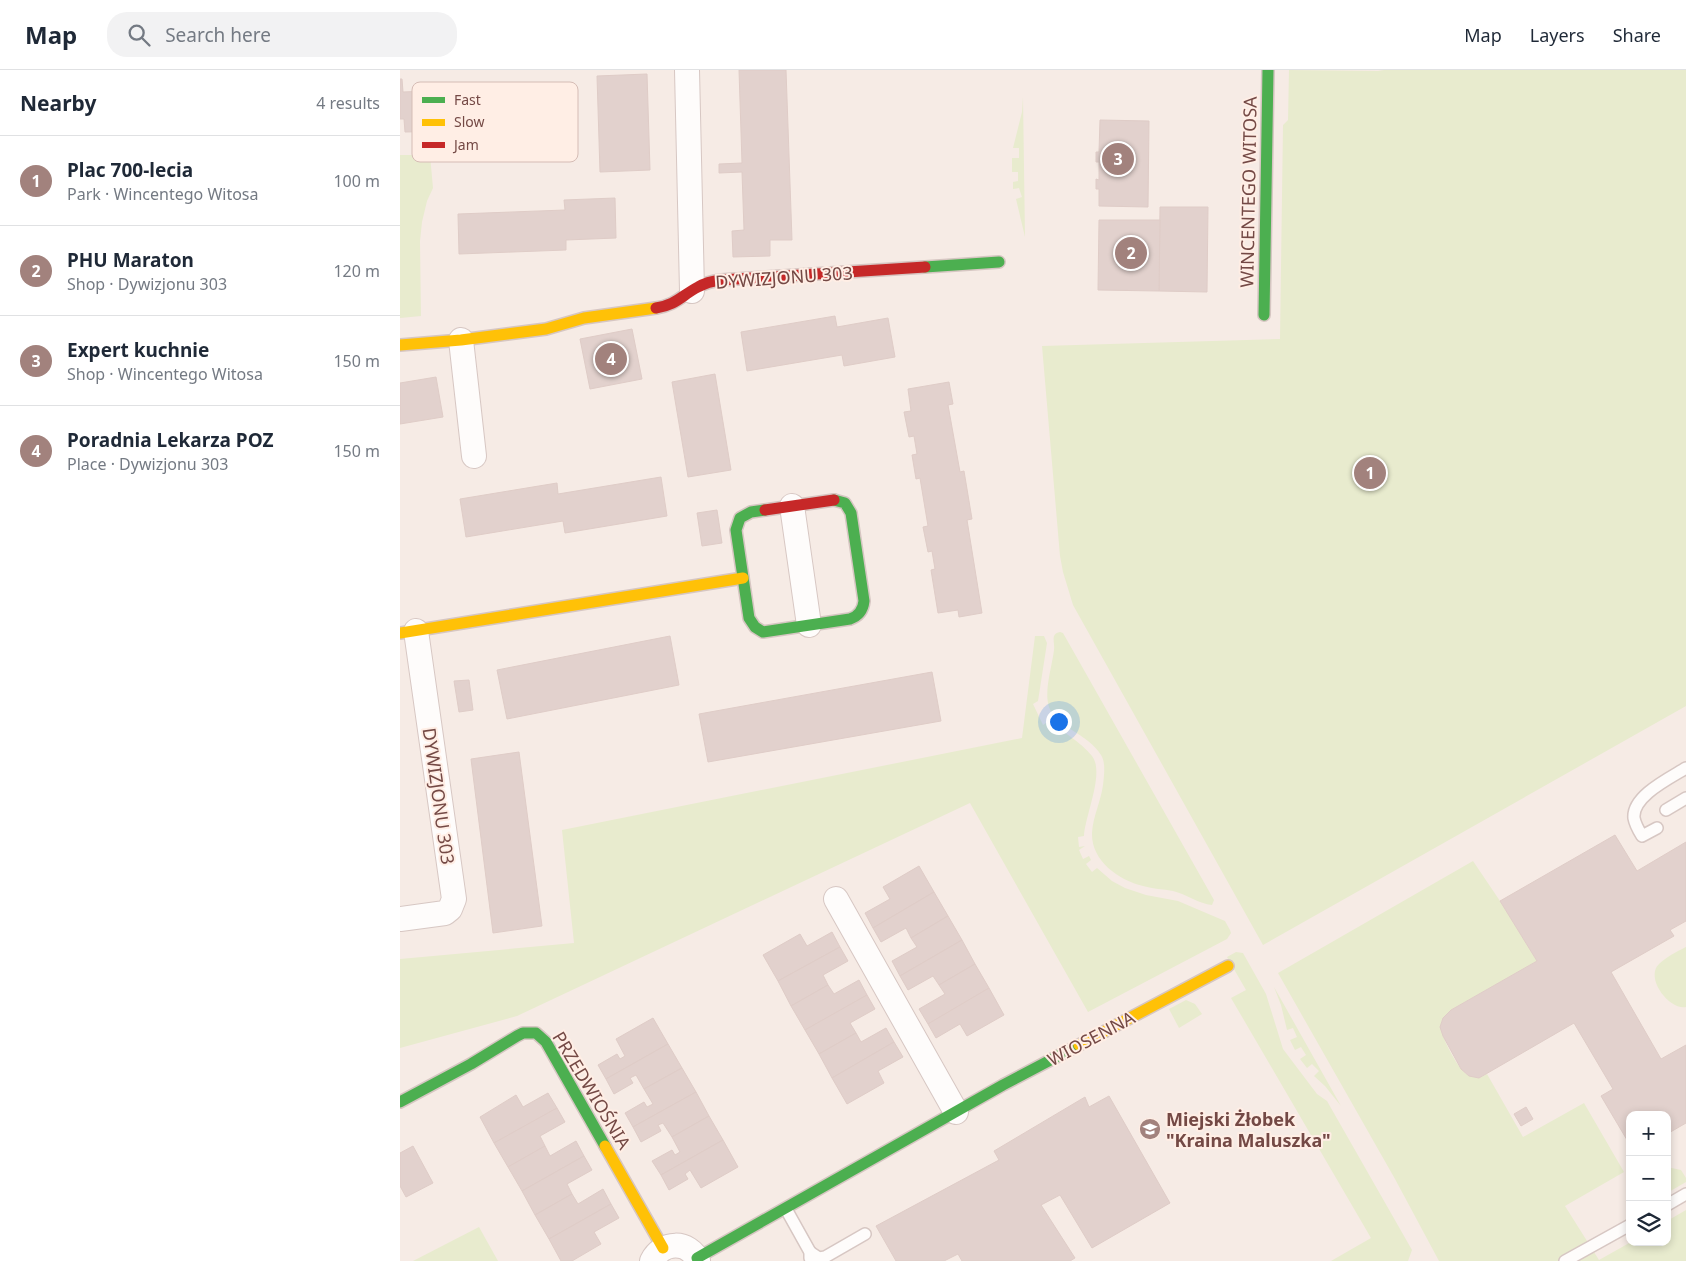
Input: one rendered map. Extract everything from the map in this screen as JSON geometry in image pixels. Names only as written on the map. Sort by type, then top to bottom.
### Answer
[{"type":"street","points":[[687,70],[692,291]]},
{"type":"street","name":"WINCENTEGO WITOSA","points":[[1264,315],[1268,70]]},
{"type":"street","name":"DYWIZJONU 303","points":[[400,345],[461,340],[546,329],[584,318],[670,306],[708,282],[721,280],[999,262]]},
{"type":"street","points":[[461,340],[474,456]]},
{"type":"street","points":[[834,500],[845,503],[849,508],[864,600],[863,607],[856,617],[763,632],[752,624],[749,618],[736,530],[740,518],[751,512],[792,506],[834,500]]},
{"type":"street","points":[[792,506],[809,625]]},
{"type":"street","name":"DYWIZJONU 303","points":[[400,919],[445,912],[450,909],[454,898],[408,632],[744,578]]},
{"type":"street","points":[[836,899],[956,1112]]},
{"type":"street","name":"WIOSENNA","points":[[698,1260],[1012,1080],[1228,966]]},
{"type":"street","name":"PRZEDWIOŚNIA","points":[[400,1102],[471,1064],[517,1036],[523,1033],[536,1033],[546,1042],[658,1255]]},
{"type":"street","points":[[658,1255],[678,1245],[686,1248],[698,1260]]},
{"type":"lane","points":[[1657,828],[1642,836],[1634,821],[1637,806],[1646,794],[1686,768]]},
{"type":"lane","points":[[1666,810],[1686,798]]},
{"type":"lane","points":[[1671,1202],[1686,1194]]},
{"type":"lane","points":[[786,1209],[810,1257],[824,1257],[865,1234]]},
{"type":"lane","points":[[1564,1261],[1626,1227]]},
{"type":"green space","points":[[1289,70],[1686,70],[1686,706],[1263,945],[1073,605],[1060,556],[1042,346],[1280,339],[1283,125],[1288,120]]},
{"type":"green space","points":[[1023,97],[1025,237],[1016,199],[1022,197],[1019,188],[1013,189],[1013,182],[1018,181],[1018,172],[1012,172],[1012,158],[1019,158],[1019,148],[1013,148],[1022,112]]},
{"type":"green space","points":[[400,155],[412,155],[412,162],[431,162],[433,188],[427,201],[420,241],[421,316],[400,318]]},
{"type":"green space","points":[[1060,632],[1063,633],[1214,900],[1212,905],[1202,903],[1178,892],[1147,887],[1124,879],[1108,867],[1096,852],[1092,833],[1103,785],[1103,758],[1088,741],[1056,717],[1051,711],[1047,697],[1054,650],[1054,636]]},
{"type":"green space","points":[[1035,636],[1044,636],[1047,643],[1038,701],[1033,704],[1043,725],[1049,721],[1072,737],[1088,751],[1095,763],[1095,783],[1084,836],[1078,837],[1079,847],[1085,846],[1079,850],[1083,859],[1089,856],[1091,860],[1086,864],[1092,872],[1097,868],[1112,881],[1125,888],[1146,895],[1178,901],[1225,921],[1231,933],[1227,939],[1088,1012],[970,803],[517,1016],[400,1048],[400,959],[574,943],[562,830],[1022,738]]},
{"type":"green space","points":[[1473,861],[1537,961],[1451,1010],[1442,1019],[1443,1036],[1449,1049],[1459,1066],[1466,1073],[1479,1078],[1487,1074],[1523,1137],[1584,1103],[1624,1172],[1565,1206],[1599,1260],[1626,1245],[1671,1246],[1671,1219],[1686,1210],[1686,1261],[1439,1261],[1395,1179],[1278,973]]},
{"type":"green space","points":[[1686,947],[1686,1007],[1680,1007],[1662,994],[1655,981],[1655,974],[1656,968],[1661,962]]},
{"type":"green space","points":[[1236,952],[1243,953],[1266,994],[1283,1049],[1317,1094],[1327,1101],[1412,1250],[1408,1261],[1331,1261],[1371,1238],[1231,998],[1246,990],[1227,957]]},
{"type":"green space","points":[[1274,987],[1341,1106],[1314,1076],[1319,1071],[1312,1064],[1307,1068],[1300,1059],[1306,1055],[1301,1047],[1295,1050],[1290,1040],[1297,1037],[1293,1028],[1287,1030]]},
{"type":"green space","points":[[1186,1000],[1195,1004],[1202,1014],[1179,1028],[1169,1009]]},
{"type":"green space","points":[[1671,1168],[1681,1170],[1686,1178],[1686,1182],[1671,1191]]},
{"type":"green space","points":[[479,1227],[498,1261],[413,1261]]},
{"type":"building","points":[[739,70],[786,70],[792,240],[770,240],[770,256],[733,257],[732,231],[744,230],[742,172],[719,173],[719,164],[742,163]]},
{"type":"building","points":[[647,74],[650,170],[600,172],[597,76]]},
{"type":"building","points":[[400,79],[402,79],[403,92],[412,92],[412,132],[405,132],[404,119],[400,119]]},
{"type":"building","points":[[1100,120],[1149,121],[1148,207],[1099,206],[1099,189],[1096,189],[1096,179],[1099,180],[1099,162],[1096,162],[1096,152],[1099,152]]},
{"type":"building","points":[[615,198],[616,238],[566,240],[566,250],[459,254],[458,214],[565,210],[564,200]]},
{"type":"building","points":[[1160,207],[1208,207],[1207,292],[1159,291]]},
{"type":"building","points":[[1099,220],[1160,220],[1159,291],[1098,290]]},
{"type":"building","points":[[835,316],[837,327],[888,318],[895,357],[844,366],[842,355],[747,371],[741,332]]},
{"type":"building","points":[[632,329],[642,379],[590,389],[580,339]]},
{"type":"building","points":[[715,374],[731,470],[688,477],[672,382]]},
{"type":"building","points":[[436,377],[443,417],[400,424],[400,383]]},
{"type":"building","points":[[949,382],[953,404],[948,405],[960,472],[964,471],[972,519],[967,520],[982,613],[959,617],[958,610],[938,613],[931,570],[935,569],[932,551],[928,552],[923,527],[928,526],[920,478],[916,479],[912,455],[917,454],[914,436],[909,437],[904,412],[911,411],[908,389]]},
{"type":"building","points":[[661,477],[667,516],[565,533],[563,521],[466,537],[460,499],[557,483],[558,494]]},
{"type":"building","points":[[717,510],[722,543],[702,546],[697,513]]},
{"type":"building","points":[[670,636],[679,685],[507,719],[497,670]]},
{"type":"building","points":[[932,672],[941,721],[708,762],[699,714]]},
{"type":"building","points":[[469,680],[473,710],[459,712],[454,681]]},
{"type":"building","points":[[519,752],[542,926],[493,933],[471,759]]},
{"type":"building","points":[[1615,835],[1637,871],[1686,842],[1686,921],[1670,930],[1674,936],[1611,972],[1661,1059],[1686,1045],[1686,1123],[1671,1132],[1671,1111],[1626,1111],[1626,1138],[1601,1096],[1613,1089],[1574,1023],[1479,1078],[1469,1076],[1461,1069],[1443,1036],[1440,1027],[1443,1018],[1451,1010],[1537,961],[1500,901]]},
{"type":"building","points":[[919,866],[934,892],[873,928],[865,913],[890,899],[883,887]]},
{"type":"building","points":[[934,892],[948,916],[911,938],[906,928],[881,942],[873,928]]},
{"type":"building","points":[[948,916],[962,940],[900,976],[892,961],[917,947],[911,938]]},
{"type":"building","points":[[832,932],[840,947],[778,981],[763,955],[800,934],[807,946]]},
{"type":"building","points":[[962,940],[975,964],[939,985],[933,976],[908,990],[900,976]]},
{"type":"building","points":[[840,947],[848,961],[823,975],[828,985],[791,1006],[778,981]]},
{"type":"building","points":[[975,964],[989,988],[928,1024],[919,1009],[945,994],[939,985]]},
{"type":"building","points":[[859,980],[867,995],[805,1030],[791,1006],[828,985],[834,994]]},
{"type":"building","points":[[989,988],[1004,1015],[967,1036],[960,1024],[936,1038],[928,1024]]},
{"type":"building","points":[[867,995],[875,1009],[850,1023],[856,1033],[819,1054],[805,1030]]},
{"type":"building","points":[[653,1018],[668,1044],[606,1079],[598,1065],[617,1054],[620,1059],[625,1056],[616,1039]]},
{"type":"building","points":[[886,1028],[894,1042],[832,1078],[819,1054],[856,1033],[861,1042]]},
{"type":"building","points":[[894,1042],[903,1057],[878,1071],[884,1083],[847,1104],[832,1078]]},
{"type":"building","points":[[668,1044],[682,1068],[644,1089],[636,1075],[630,1078],[633,1083],[614,1094],[606,1079]]},
{"type":"building","points":[[682,1068],[696,1092],[633,1127],[625,1113],[644,1102],[647,1107],[653,1104],[644,1089]]},
{"type":"building","points":[[696,1092],[709,1116],[672,1137],[663,1123],[658,1125],[661,1131],[641,1142],[633,1127]]},
{"type":"building","points":[[548,1093],[557,1108],[494,1143],[480,1117],[516,1095],[523,1107]]},
{"type":"building","points":[[1109,1096],[1170,1203],[1092,1248],[1060,1195],[1041,1205],[1075,1258],[1070,1261],[962,1261],[958,1254],[944,1261],[896,1261],[876,1226],[999,1160],[994,1151],[1085,1097],[1089,1107]]},
{"type":"building","points":[[1526,1107],[1533,1119],[1521,1126],[1514,1114]]},
{"type":"building","points":[[557,1108],[565,1122],[540,1136],[545,1146],[508,1167],[494,1143]]},
{"type":"building","points":[[709,1116],[723,1140],[661,1175],[652,1161],[672,1150],[675,1155],[680,1152],[672,1137]]},
{"type":"building","points":[[723,1140],[738,1167],[701,1188],[690,1170],[685,1174],[688,1179],[669,1190],[661,1175]]},
{"type":"building","points":[[576,1141],[584,1156],[522,1191],[508,1167],[545,1146],[550,1156]]},
{"type":"building","points":[[413,1146],[433,1183],[406,1197],[400,1186],[400,1153]]},
{"type":"building","points":[[584,1156],[592,1170],[567,1184],[572,1194],[535,1215],[522,1191]]},
{"type":"building","points":[[603,1189],[611,1204],[549,1239],[535,1215],[572,1194],[578,1204]]},
{"type":"building","points":[[611,1204],[619,1218],[594,1232],[601,1244],[572,1261],[561,1261],[549,1239]]},
{"type":"traffic: fast","points":[[1264,315],[1268,70]]},
{"type":"traffic: fast","points":[[925,267],[999,262]]},
{"type":"traffic: fast","points":[[765,510],[751,512],[740,518],[736,530],[749,618],[755,627],[763,632],[850,619],[862,610],[864,601],[851,513],[845,503],[834,500]]},
{"type":"traffic: fast","points":[[400,1102],[471,1064],[517,1036],[523,1033],[536,1033],[546,1042],[605,1146]]},
{"type":"traffic: fast","points":[[697,1258],[1003,1085],[1079,1045]]},
{"type":"traffic: slow","points":[[400,345],[461,340],[546,329],[584,318],[656,308]]},
{"type":"traffic: slow","points":[[400,633],[743,578]]},
{"type":"traffic: slow","points":[[1079,1045],[1228,966]]},
{"type":"traffic: slow","points":[[605,1146],[663,1248]]},
{"type":"traffic: jam","points":[[656,308],[674,302],[703,284],[718,280],[925,267]]},
{"type":"traffic: jam","points":[[765,510],[834,500]]},
{"type":"place","name":"Expert kuchnie","points":[[1118,159]]},
{"type":"place","name":"PHU Maraton","points":[[1131,253]]},
{"type":"place","name":"Poradnia Lekarza POZ","points":[[611,359]]},
{"type":"place","name":"Plac 700-lecia","points":[[1370,473]]},
{"type":"place","name":"Miejski Żłobek \"Kraina Maluszka\"","points":[[1150,1129]]}]
